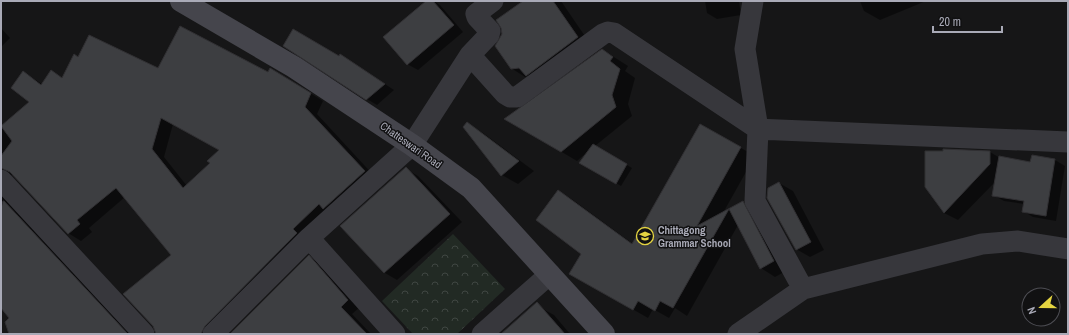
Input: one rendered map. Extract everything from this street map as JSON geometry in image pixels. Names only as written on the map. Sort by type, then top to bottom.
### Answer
[{"type":"main road","name":"Chatteswari Road","points":[[181,1],[294,67],[412,145],[471,188],[604,334]]},
{"type":"street","points":[[213,334],[309,238],[412,145],[470,54],[489,35],[490,31],[476,14],[493,1]]},
{"type":"street","points":[[753,1],[745,49],[758,129],[755,201],[803,290]]},
{"type":"street","points":[[470,54],[505,94],[510,98],[517,97],[603,34],[608,32],[614,33],[758,129],[1068,142]]},
{"type":"street","points":[[1,180],[144,334]]},
{"type":"street","points":[[309,238],[395,334]]},
{"type":"street","points":[[738,334],[803,290],[982,244],[1018,241],[1068,249]]},
{"type":"street","points":[[482,334],[550,274]]},
{"type":"green space","points":[[453,234],[505,289],[457,334],[413,334],[382,301]]},
{"type":"building","points":[[426,1],[433,1],[454,25],[407,65],[383,37]]},
{"type":"building","points":[[523,1],[553,1],[578,37],[526,76],[519,68],[511,69],[495,46],[502,34],[501,28],[496,20]]},
{"type":"building","points":[[180,26],[268,72],[270,68],[311,93],[305,107],[365,171],[323,209],[319,204],[293,229],[297,233],[205,326],[201,334],[156,334],[153,326],[123,294],[171,255],[116,188],[77,220],[80,224],[68,234],[10,172],[1,168],[1,156],[12,141],[1,126],[29,102],[11,88],[23,71],[41,85],[51,70],[62,78],[74,54],[78,57],[89,35],[158,68]],"holes":[[[161,118],[219,150],[207,161],[210,163],[183,188],[152,149]]]},
{"type":"building","points":[[293,29],[339,56],[340,54],[385,84],[366,100],[283,46]]},
{"type":"building","points":[[602,49],[613,57],[610,61],[620,69],[612,95],[616,107],[561,152],[504,119]]},
{"type":"building","points":[[467,122],[519,161],[501,176],[463,127]]},
{"type":"building","points":[[700,124],[741,147],[697,226],[743,201],[774,261],[760,269],[729,209],[673,308],[660,301],[655,311],[638,301],[633,310],[569,274],[581,254],[536,220],[558,190],[632,244]]},
{"type":"building","points":[[593,144],[627,164],[616,184],[579,163]]},
{"type":"building","points":[[943,149],[990,151],[990,164],[944,213],[925,187],[925,151],[943,151]]},
{"type":"building","points":[[1032,155],[1055,159],[1046,216],[1022,212],[1024,201],[992,196],[999,156],[1030,162]]},
{"type":"building","points":[[406,167],[450,214],[384,273],[340,226]]},
{"type":"building","points":[[779,182],[811,242],[796,250],[767,198],[768,188]]},
{"type":"building","points":[[3,201],[128,334],[9,334],[5,322],[9,318],[1,308],[1,208]]},
{"type":"building","points":[[309,255],[348,300],[341,307],[367,334],[230,334]]},
{"type":"building","points":[[537,302],[565,334],[501,334]]},
{"type":"place","name":"Chittagong Grammar School","points":[[645,236]]}]
